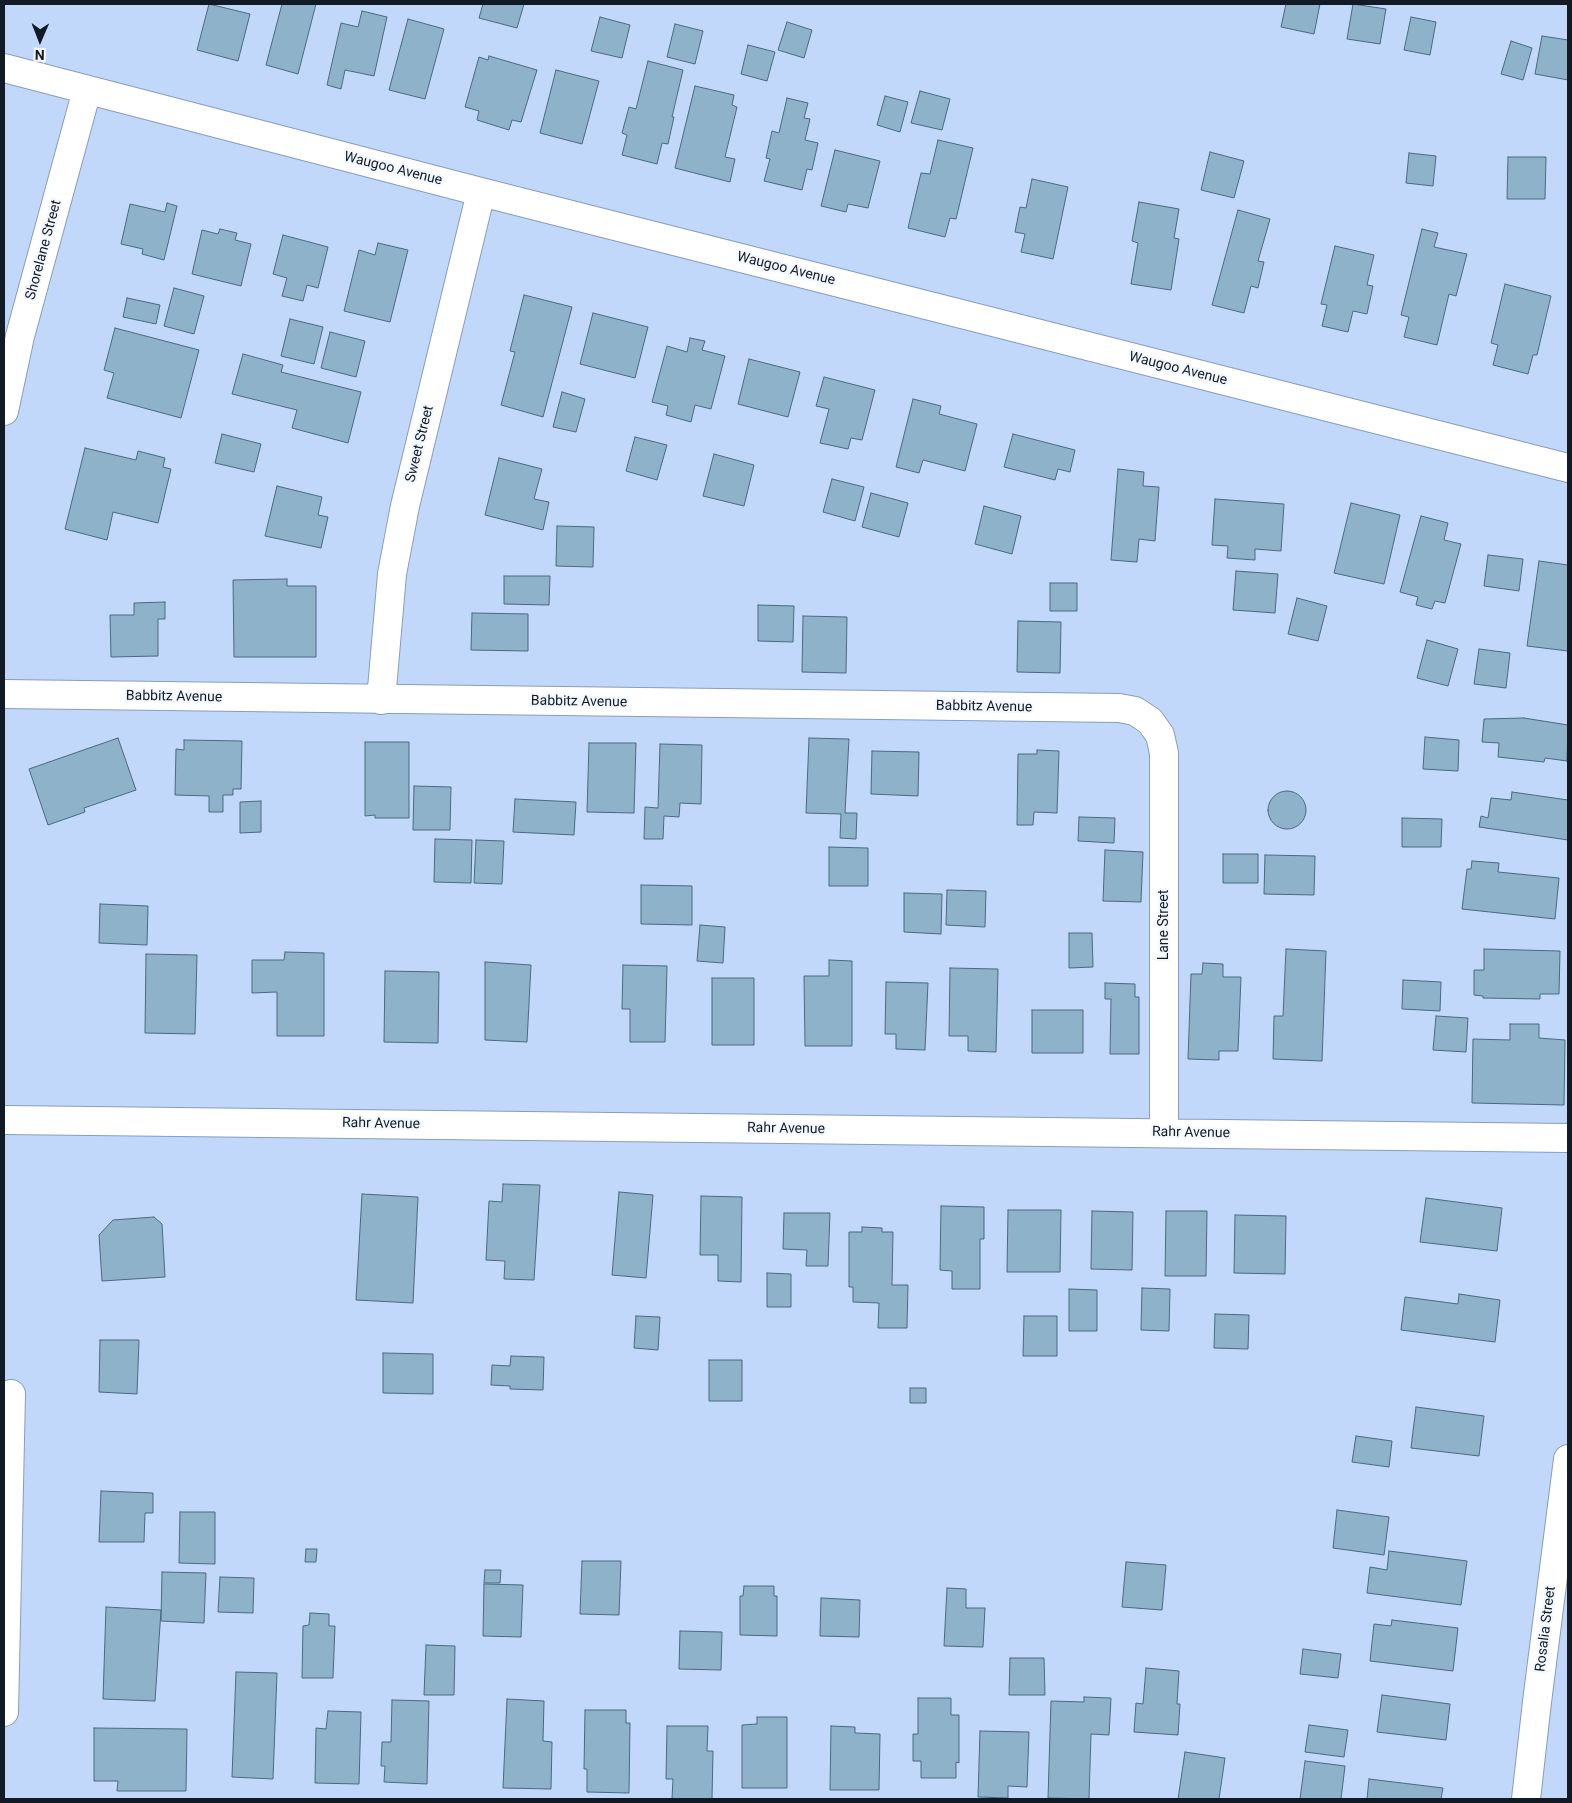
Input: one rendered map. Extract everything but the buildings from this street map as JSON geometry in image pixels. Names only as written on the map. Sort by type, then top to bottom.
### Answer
[{"type":"street","name":"Waugoo Avenue","points":[[4,68],[481,192],[1568,468]]},
{"type":"street","name":"Shorelane Street","points":[[4,411],[20,336],[86,90]]},
{"type":"street","name":"Sweet Street","points":[[381,700],[392,574],[405,506],[481,192]]},
{"type":"street","name":"Babbitz Avenue","points":[[4,694],[1119,708],[1134,711],[1150,721]]},
{"type":"street","name":"Lane Street","points":[[1150,721],[1160,735],[1164,753],[1164,1133]]},
{"type":"street","name":"Rahr Avenue","points":[[4,1120],[1568,1138]]},
{"type":"street","points":[[4,1712],[11,1394]]},
{"type":"street","name":"Rosalia Street","points":[[1526,1799],[1568,1458]]}]
